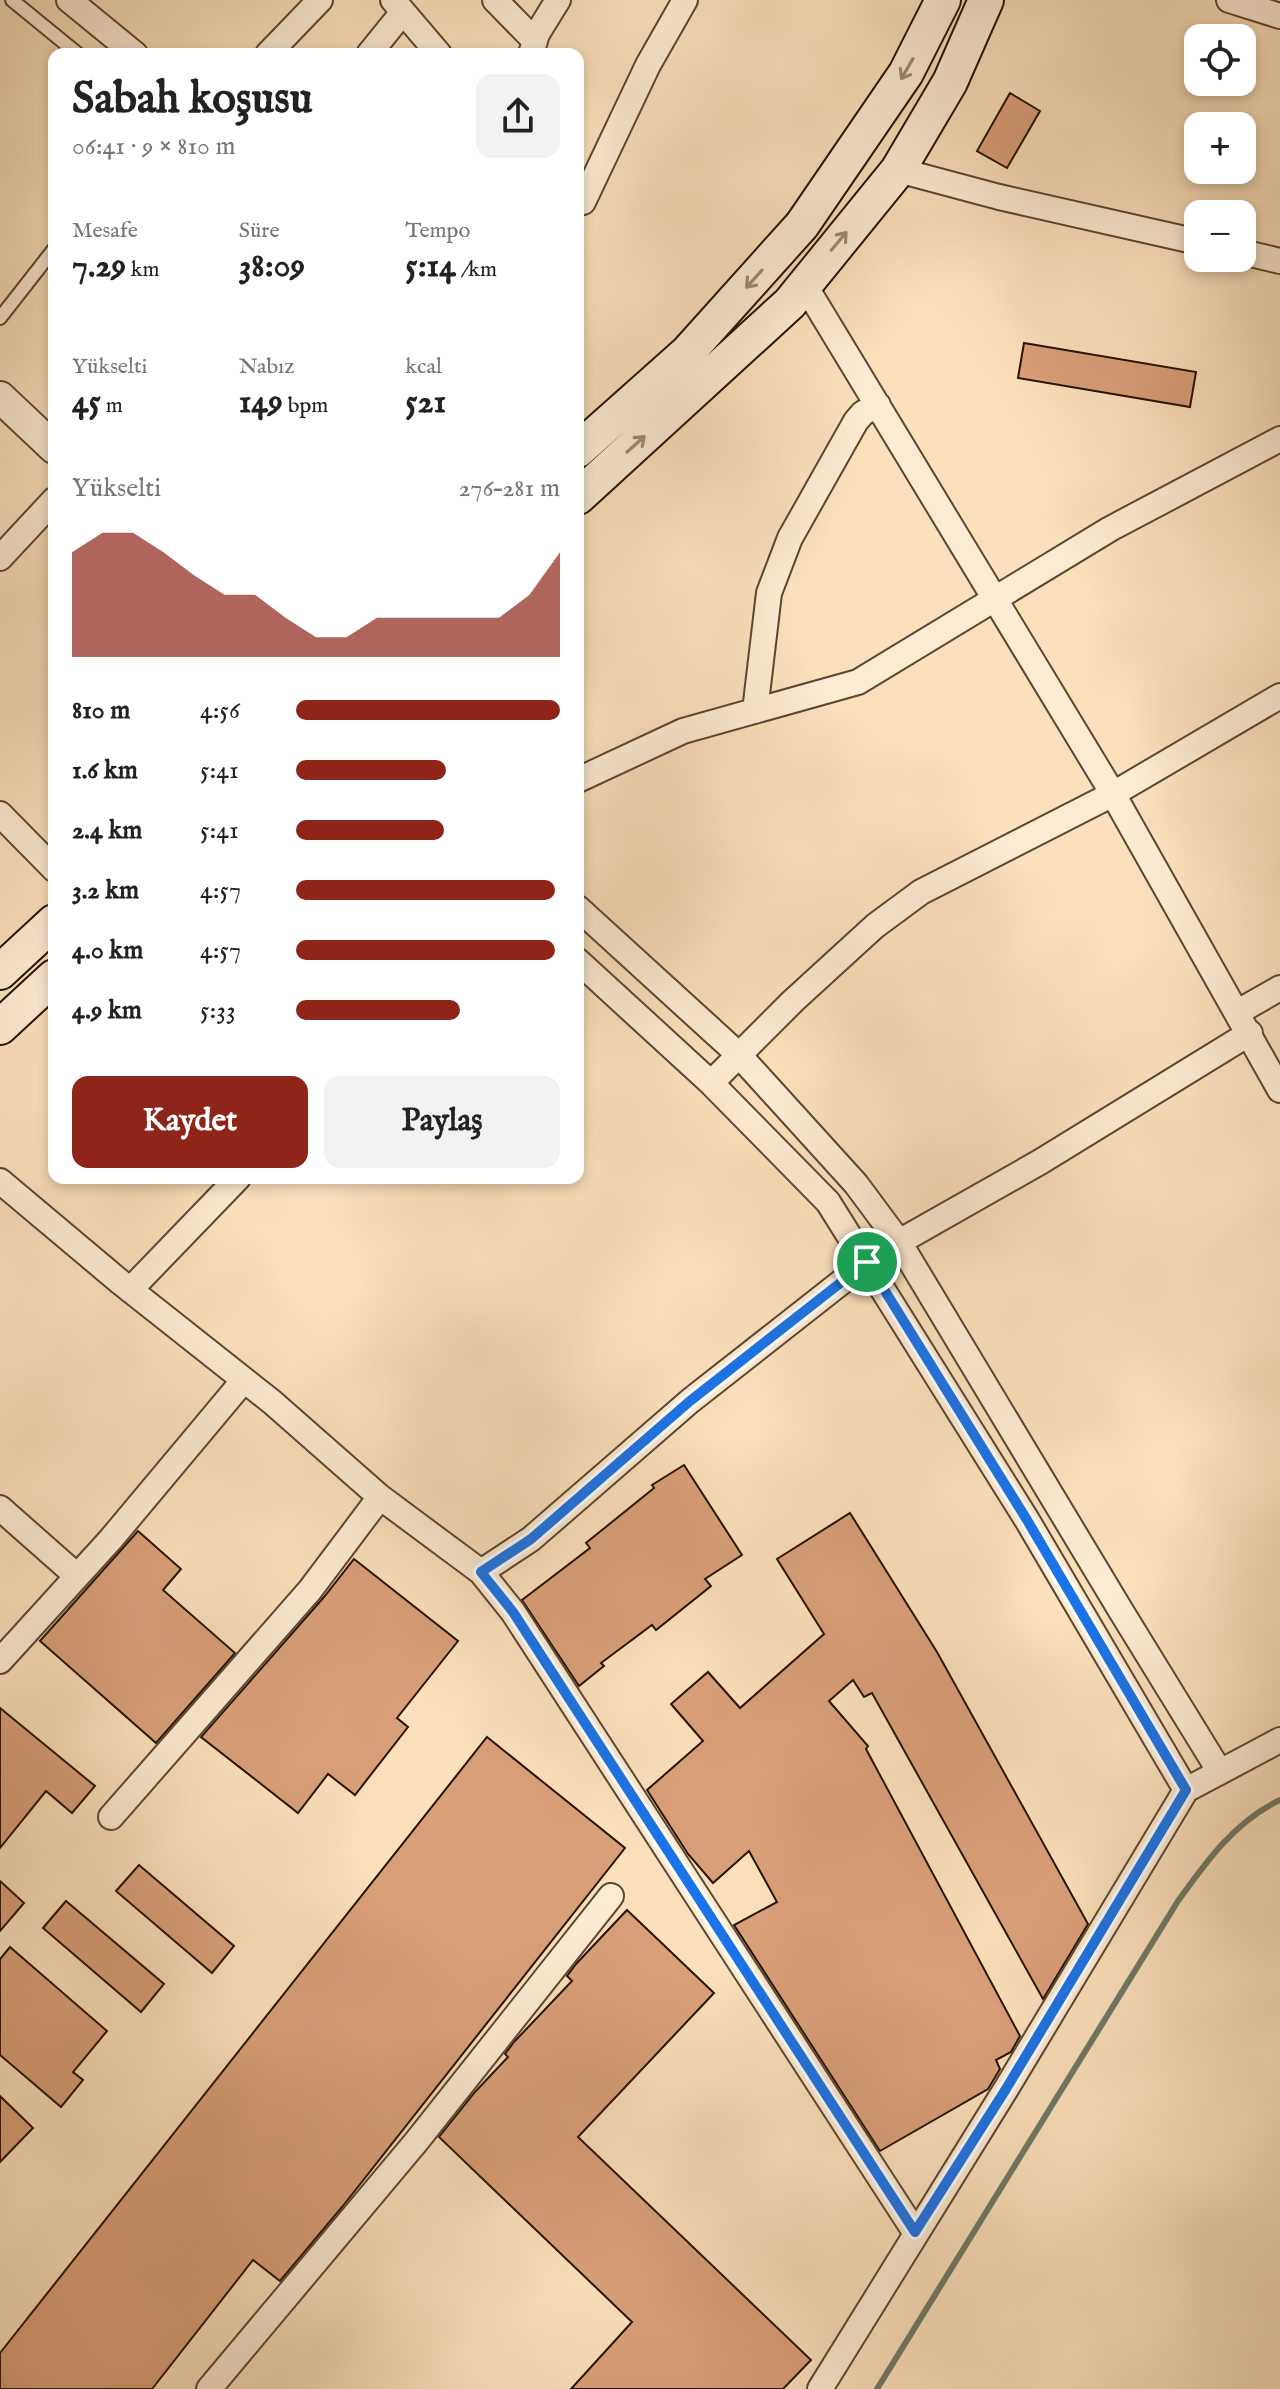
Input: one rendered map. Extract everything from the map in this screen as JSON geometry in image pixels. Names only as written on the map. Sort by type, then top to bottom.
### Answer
[{"type":"main road","points":[[584,445],[687,353],[802,225],[906,73],[943,0]]},
{"type":"main road","points":[[584,492],[790,303],[898,170],[950,82],[986,0]]},
{"type":"main road","points":[[0,972],[48,928]]},
{"type":"main road","points":[[0,1027],[48,983]]},
{"type":"street","points":[[69,0],[128,48]]},
{"type":"street","points":[[274,48],[320,0]]},
{"type":"street","points":[[495,0],[533,48],[558,0]]},
{"type":"street","points":[[584,200],[648,65],[685,0]]},
{"type":"street","points":[[1229,0],[1270,9]]},
{"type":"street","points":[[373,48],[398,6],[434,48]]},
{"type":"street","points":[[898,170],[999,197],[1184,239]]},
{"type":"street","points":[[1256,255],[1280,261]]},
{"type":"street","points":[[804,284],[1113,794],[1277,1078]]},
{"type":"street","points":[[0,397],[48,442]]},
{"type":"street","points":[[755,711],[769,593],[790,538],[856,421],[878,405]]},
{"type":"street","points":[[584,777],[683,731],[858,682],[1110,529],[1280,439]]},
{"type":"street","points":[[0,558],[48,506]]},
{"type":"street","points":[[711,1083],[875,926],[921,892],[1113,794],[1280,696]]},
{"type":"street","points":[[0,814],[48,863]]},
{"type":"street","points":[[584,913],[738,1054],[856,1184],[899,1242],[1220,1772]]},
{"type":"street","points":[[584,967],[711,1083],[828,1202],[1027,1520],[1186,1790]]},
{"type":"street","points":[[899,1242],[1040,1162],[1244,1023],[1280,988]]},
{"type":"street","points":[[0,1181],[244,1380],[380,1497],[481,1572],[513,1612],[915,2232]]},
{"type":"street","points":[[130,1290],[232,1184]]},
{"type":"street","points":[[481,1572],[531,1539],[690,1401],[867,1262]]},
{"type":"street","points":[[0,1661],[77,1576],[244,1380]]},
{"type":"street","points":[[111,1817],[310,1590],[380,1497]]},
{"type":"street","points":[[0,1508],[77,1576]]},
{"type":"street","points":[[820,2389],[1186,1790],[1280,1740]]},
{"type":"street","points":[[209,2389],[416,2142],[611,1896]]},
{"type":"lane","points":[[12,0],[71,48]]},
{"type":"lane","points":[[0,318],[48,257]]},
{"type":"building","points":[[1010,93],[1040,111],[1007,168],[977,151]]},
{"type":"building","points":[[1024,343],[1196,372],[1190,407],[1018,378]]},
{"type":"building","points":[[684,1465],[742,1555],[705,1579],[711,1586],[656,1630],[652,1625],[601,1663],[604,1666],[579,1686],[522,1600],[590,1548],[586,1543],[654,1488],[652,1485]]},
{"type":"building","points":[[850,1513],[937,1652],[1088,1924],[1043,1999],[872,1693],[864,1697],[853,1680],[829,1701],[868,1746],[866,1749],[1020,2036],[1011,2052],[996,2060],[1000,2069],[988,2089],[880,2151],[734,1925],[777,1902],[749,1851],[713,1883],[688,1854],[647,1790],[703,1741],[671,1704],[708,1672],[740,1708],[824,1634],[777,1559]]},
{"type":"building","points":[[138,1531],[181,1569],[163,1590],[235,1653],[156,1743],[40,1641]]},
{"type":"building","points":[[354,1559],[458,1641],[397,1718],[408,1727],[355,1795],[328,1774],[298,1813],[201,1737]]},
{"type":"building","points":[[0,1708],[95,1786],[72,1813],[46,1791],[0,1848]]},
{"type":"building","points":[[487,1737],[625,1848],[280,2281],[253,2260],[152,2389],[0,2389],[0,2353]]},
{"type":"building","points":[[139,1865],[234,1946],[212,1973],[116,1891]]},
{"type":"building","points":[[0,1881],[24,1903],[0,1931]]},
{"type":"building","points":[[66,1901],[164,1984],[141,2012],[43,1928]]},
{"type":"building","points":[[627,1910],[714,1993],[578,2137],[811,2360],[783,2389],[571,2389],[632,2322],[439,2137],[508,2057],[505,2054],[514,2042],[572,1981],[567,1976],[576,1964]]},
{"type":"building","points":[[10,1947],[107,2031],[73,2072],[83,2080],[61,2107],[0,2055],[0,1959]]},
{"type":"building","points":[[0,2096],[33,2128],[0,2162]]},
{"type":"waterway","points":[[877,2389],[1178,1901],[1235,1831],[1280,1800]]},
{"type":"route","points":[[867,1262],[1027,1520],[1186,1790],[1006,2089],[915,2232],[513,1612],[481,1572],[531,1539],[690,1401],[867,1262]]}]
